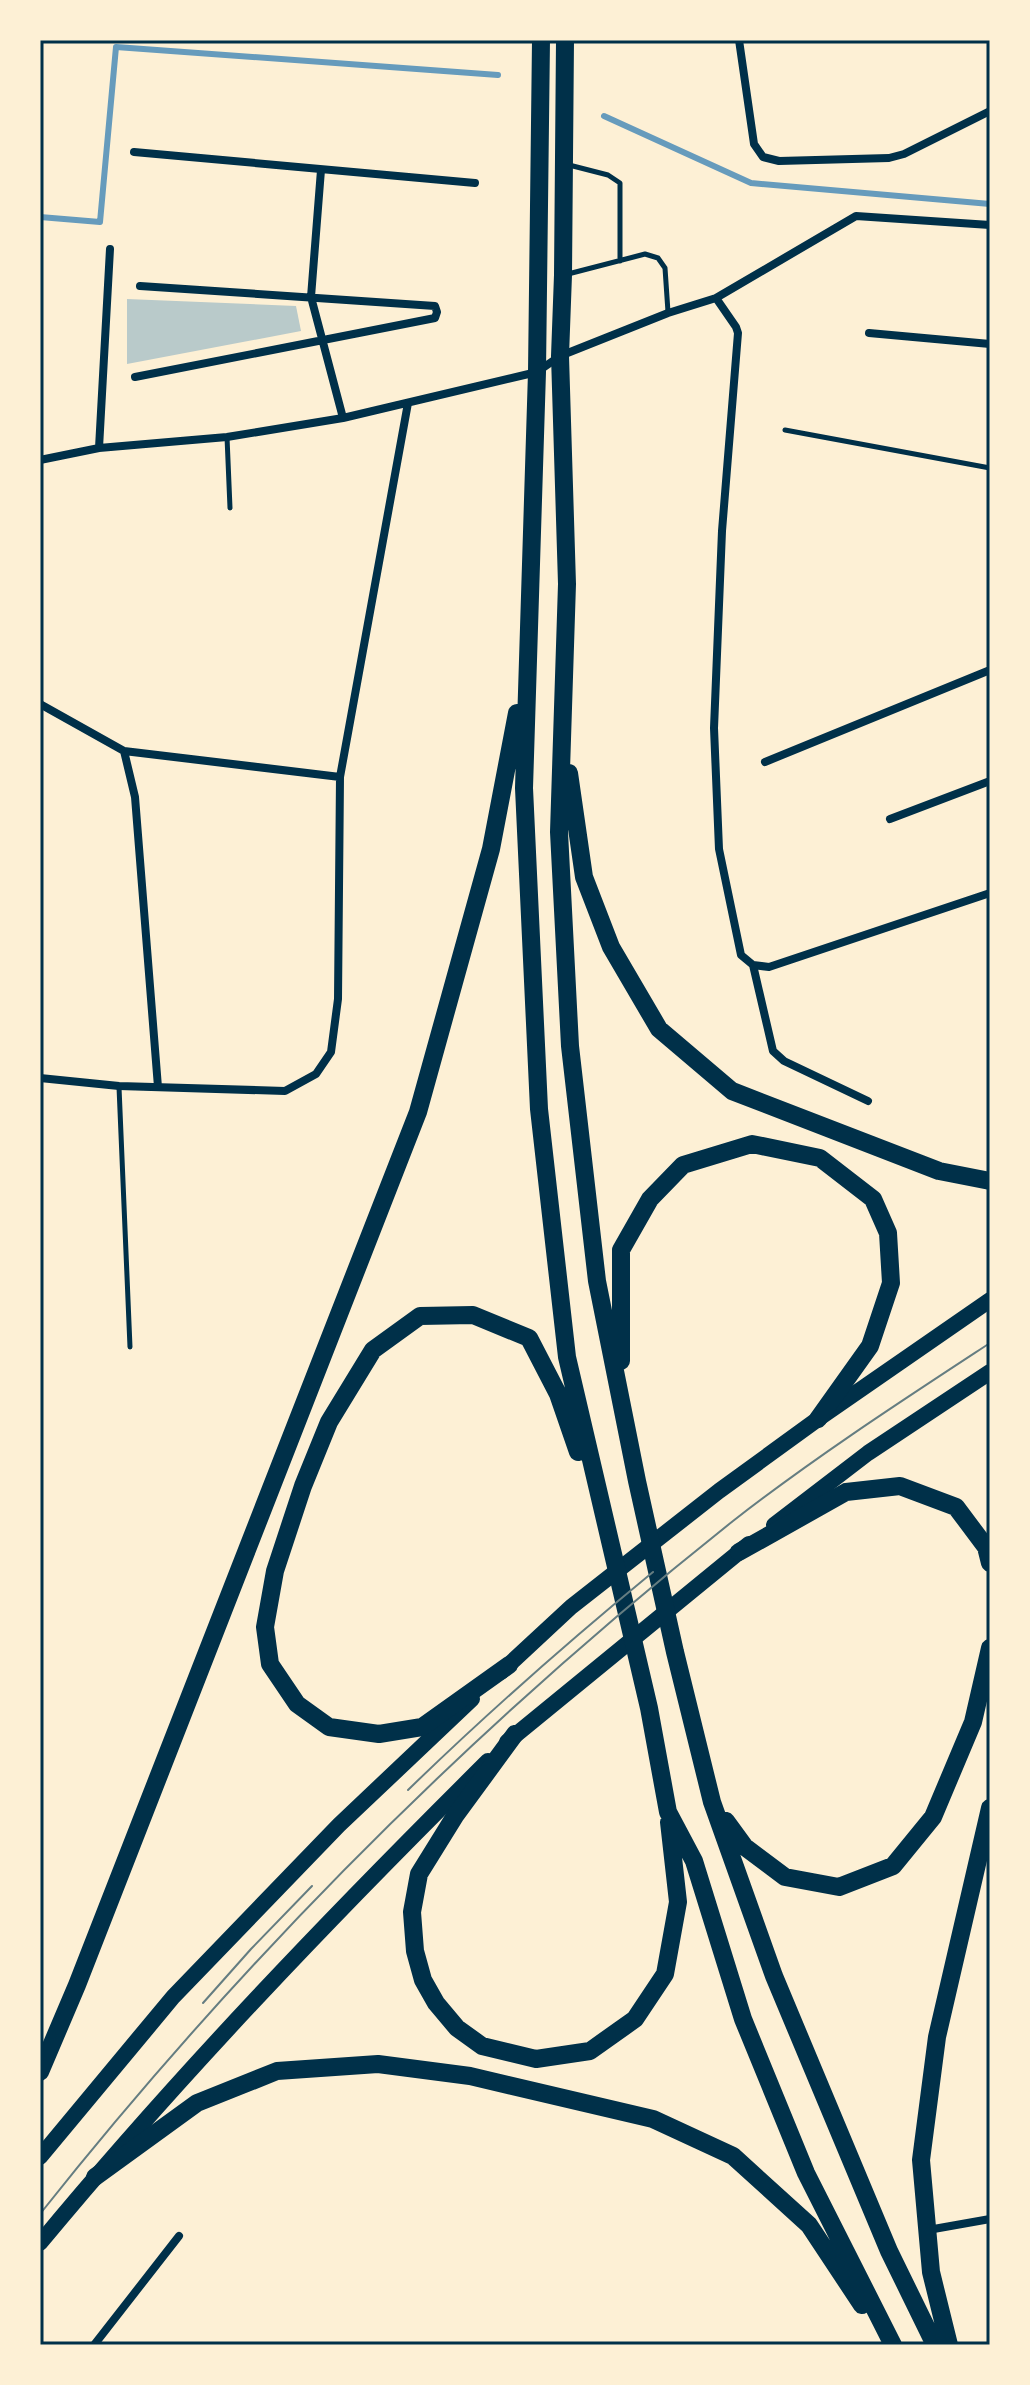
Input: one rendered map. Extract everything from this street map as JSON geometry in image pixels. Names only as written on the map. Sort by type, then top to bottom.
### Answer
[{"type":"highway","points":[[515,1734],[455,1816],[419,1874],[412,1912],[415,1951],[423,1980],[436,2003],[457,2028],[482,2046],[536,2059],[590,2051],[635,2019],[665,1974],[678,1902],[668,1812],[649,1708],[567,1357],[539,1109],[524,788],[537,372],[541,40]]},
{"type":"highway","points":[[565,40],[560,356],[567,584],[559,832],[570,1046],[597,1281],[675,1652],[712,1802],[774,1976],[889,2251],[935,2345]]},
{"type":"highway","points":[[40,2072],[77,1985],[418,1112],[491,849],[528,659]]},
{"type":"highway","points":[[562,726],[584,877],[611,947],[659,1029],[732,1091],[939,1171],[990,1181]]},
{"type":"highway","points":[[621,1404],[621,1250],[650,1199],[683,1165],[752,1144],[820,1158],[873,1199],[888,1233],[891,1283],[870,1346],[818,1419]]},
{"type":"highway","points":[[509,1665],[422,1727],[379,1734],[329,1727],[297,1704],[270,1664],[265,1627],[275,1571],[303,1486],[329,1422],[373,1350],[420,1316],[473,1315],[529,1338],[558,1394],[610,1545]]},
{"type":"highway","points":[[739,1552],[846,1492],[900,1486],[956,1507],[986,1547],[990,1563]]},
{"type":"highway","points":[[712,1802],[745,1847],[785,1877],[839,1887],[893,1866],[933,1817],[973,1722],[990,1648]]},
{"type":"highway","points":[[949,2345],[931,2272],[921,2160],[937,2037],[983,1867],[990,1808]]},
{"type":"highway","points":[[668,1812],[694,1861],[743,2019],[806,2173],[892,2345]]},
{"type":"highway","points":[[95,2177],[197,2103],[277,2071],[378,2064],[470,2076],[653,2119],[733,2156],[809,2225],[892,2345]]},
{"type":"main road","points":[[40,2157],[173,1997],[339,1825],[571,1607],[719,1491],[990,1300]]},
{"type":"main road","points":[[40,2243],[214,2044],[360,1889],[515,1734],[739,1552],[868,1453],[990,1372]]},
{"type":"street","points":[[739,40],[754,144],[763,157],[779,161],[889,158],[904,154],[990,111]]},
{"type":"street","points":[[134,152],[475,183]]},
{"type":"street","points":[[321,170],[311,297],[343,418]]},
{"type":"street","points":[[40,460],[99,448],[227,437],[343,418],[537,372],[560,356],[668,313],[716,298],[856,216],[990,225]]},
{"type":"street","points":[[99,448],[110,249]]},
{"type":"street","points":[[135,377],[435,318],[437,312],[435,306],[140,286]]},
{"type":"street","points":[[716,298],[738,333],[722,531],[714,728],[719,849],[741,955],[753,965],[769,967],[990,893]]},
{"type":"street","points":[[869,333],[990,344]]},
{"type":"street","points":[[41,1077],[119,1086],[285,1091],[316,1074],[331,1052],[338,999],[340,777],[408,403]]},
{"type":"street","points":[[765,762],[990,670]]},
{"type":"street","points":[[40,704],[124,751],[340,777]]},
{"type":"street","points":[[124,751],[135,797],[158,1087]]},
{"type":"street","points":[[890,819],[990,781]]},
{"type":"street","points":[[753,965],[773,1051],[784,1061],[868,1101]]},
{"type":"street","points":[[927,2230],[990,2219]]},
{"type":"street","points":[[94,2345],[179,2236]]},
{"type":"lane","points":[[564,163],[608,175],[620,183],[620,261]]},
{"type":"lane","points":[[563,275],[645,254],[658,258],[665,268],[668,313]]},
{"type":"lane","points":[[785,430],[990,468]]},
{"type":"lane","points":[[227,437],[230,508]]},
{"type":"lane","points":[[119,1086],[130,1347]]},
{"type":"shaded area","points":[[127,299],[296,306],[301,331],[127,364]]},
{"type":"waterway","points":[[40,217],[100,222],[116,47],[498,75]]},
{"type":"waterway","points":[[604,116],[751,183],[990,204]]},
{"type":"tram line","points":[[40,2214],[198,2026],[366,1848],[454,1762],[545,1679],[733,1521],[860,1429],[990,1343]]},
{"type":"tram line","points":[[408,1790],[528,1678],[653,1572]]},
{"type":"tram line","points":[[203,2003],[312,1886]]}]
